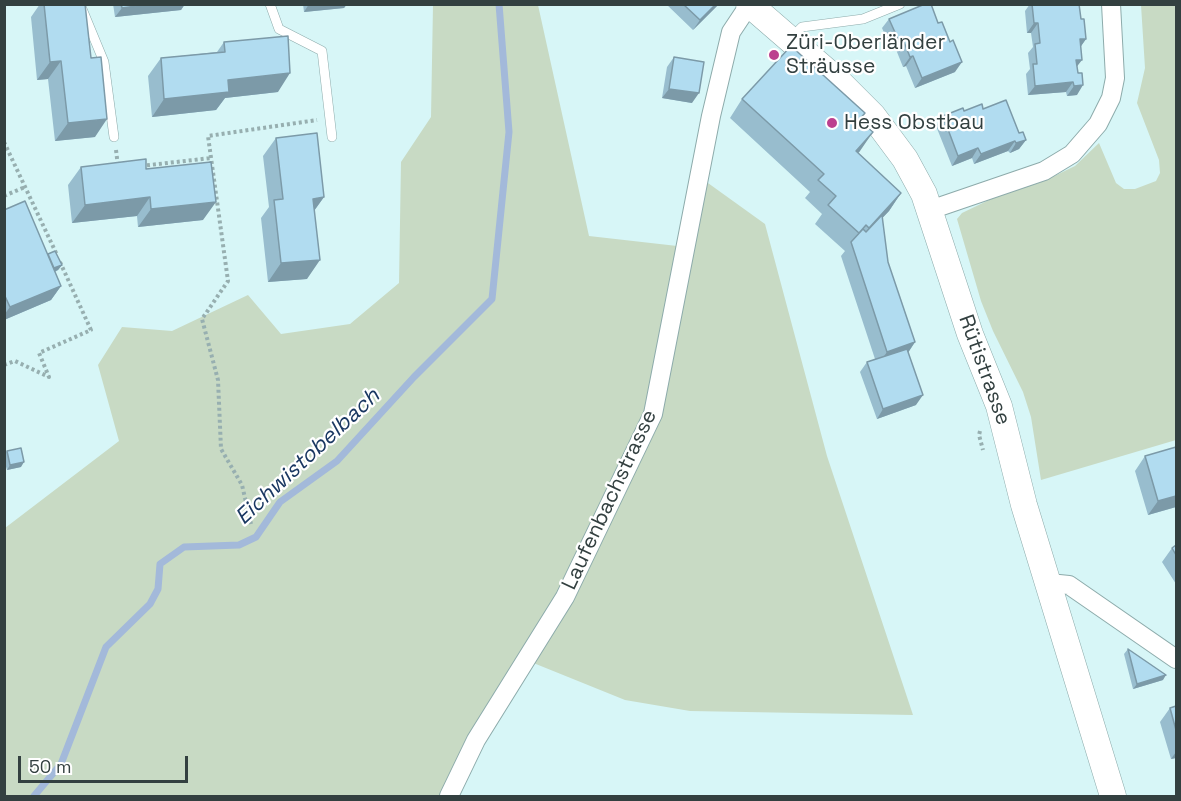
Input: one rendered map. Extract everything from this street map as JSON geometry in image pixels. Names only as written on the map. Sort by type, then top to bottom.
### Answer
[{"type":"main road","name":"Rütistrasse","points":[[749,4],[838,81],[873,116],[905,159],[930,210],[970,334],[999,406],[1024,505],[1113,796]]},
{"type":"street","name":"Laufenbachstrasse","points":[[449,796],[476,740],[565,597],[653,414],[711,116],[731,32],[749,4]]},
{"type":"street","points":[[930,210],[1044,171],[1072,154],[1098,124],[1111,98],[1115,69],[1112,4]]},
{"type":"street","points":[[1049,583],[1069,585],[1176,659]]},
{"type":"lane","points":[[80,4],[104,62],[114,137]]},
{"type":"lane","points":[[270,4],[279,29],[322,51],[332,137]]},
{"type":"lane","points":[[790,39],[802,27],[863,19],[900,4]]},
{"type":"path","points":[[251,524],[242,485],[221,449],[218,380],[202,319],[228,281],[208,136],[330,119]]},
{"type":"path","points":[[114,137],[119,169]]},
{"type":"path","points":[[4,142],[91,330],[39,353],[49,377],[15,361],[4,365]]},
{"type":"path","points":[[130,168],[211,158]]},
{"type":"path","points":[[4,196],[25,187]]},
{"type":"green space","points":[[433,5],[538,5],[589,236],[686,247],[701,178],[765,224],[827,456],[913,715],[690,711],[625,700],[526,660],[449,796],[5,796],[5,528],[119,441],[98,365],[122,327],[172,331],[248,295],[281,334],[350,324],[399,283],[401,162],[431,117]]},
{"type":"green space","points":[[1141,5],[1176,5],[1176,440],[1041,480],[1031,417],[1023,392],[981,301],[957,219],[962,213],[991,199],[1044,181],[1075,166],[1099,143],[1116,183],[1124,189],[1135,189],[1156,181],[1160,173],[1159,160],[1137,103],[1145,68]]},
{"type":"building","points":[[44,4],[85,4],[91,58],[101,57],[107,119],[68,123],[61,61],[50,62]]},
{"type":"building","points":[[121,4],[150,4],[122,8]]},
{"type":"building","points":[[683,4],[716,4],[700,20]]},
{"type":"building","points":[[925,4],[931,4],[938,23],[942,22],[962,62],[922,78],[913,56],[910,57],[902,37],[898,39],[889,19]]},
{"type":"building","points":[[1032,4],[1079,4],[1081,19],[1084,19],[1086,39],[1080,39],[1082,60],[1076,60],[1078,73],[1082,73],[1083,85],[1074,86],[1073,82],[1035,86],[1033,64],[1037,64],[1035,44],[1040,43],[1038,23],[1034,23]]},
{"type":"building","points":[[288,36],[290,73],[228,80],[229,92],[164,99],[161,58],[225,52],[224,42]]},
{"type":"building","points":[[791,46],[865,113],[859,120],[873,132],[856,151],[901,193],[869,228],[866,225],[859,233],[828,205],[836,196],[818,180],[824,174],[742,99]]},
{"type":"building","points":[[674,57],[704,62],[699,93],[669,89]]},
{"type":"building","points":[[1006,100],[1019,133],[1023,132],[1026,140],[1016,143],[1015,141],[981,154],[978,148],[958,156],[943,116],[982,104],[983,109]]},
{"type":"building","points":[[317,133],[324,197],[313,199],[320,260],[281,263],[274,200],[283,199],[276,138]]},
{"type":"building","points":[[146,159],[146,169],[211,162],[216,202],[151,209],[150,197],[85,205],[81,167]]},
{"type":"building","points":[[25,201],[61,286],[10,307],[4,294],[4,210]]},
{"type":"building","points":[[882,215],[888,262],[915,342],[887,352],[851,242],[863,229],[866,232]]},
{"type":"building","points":[[55,251],[62,265],[54,268],[48,254]]},
{"type":"building","points":[[907,349],[923,395],[883,409],[867,362]]},
{"type":"building","points":[[1176,447],[1176,496],[1158,501],[1145,456]]},
{"type":"building","points":[[21,448],[24,462],[10,465],[7,451]]},
{"type":"building","points":[[1128,649],[1166,675],[1137,684]]},
{"type":"building","points":[[1176,706],[1176,730],[1170,708]]},
{"type":"waterway","name":"Eichwistobelbach","points":[[34,796],[61,764],[106,647],[150,604],[158,589],[160,564],[184,547],[239,545],[256,537],[280,502],[337,461],[414,377],[492,299],[509,132],[499,4]]},
{"type":"place","name":"Züri-Oberländer Sträusse","points":[[774,55]]},
{"type":"place","name":"Hess Obstbau","points":[[832,123]]}]
